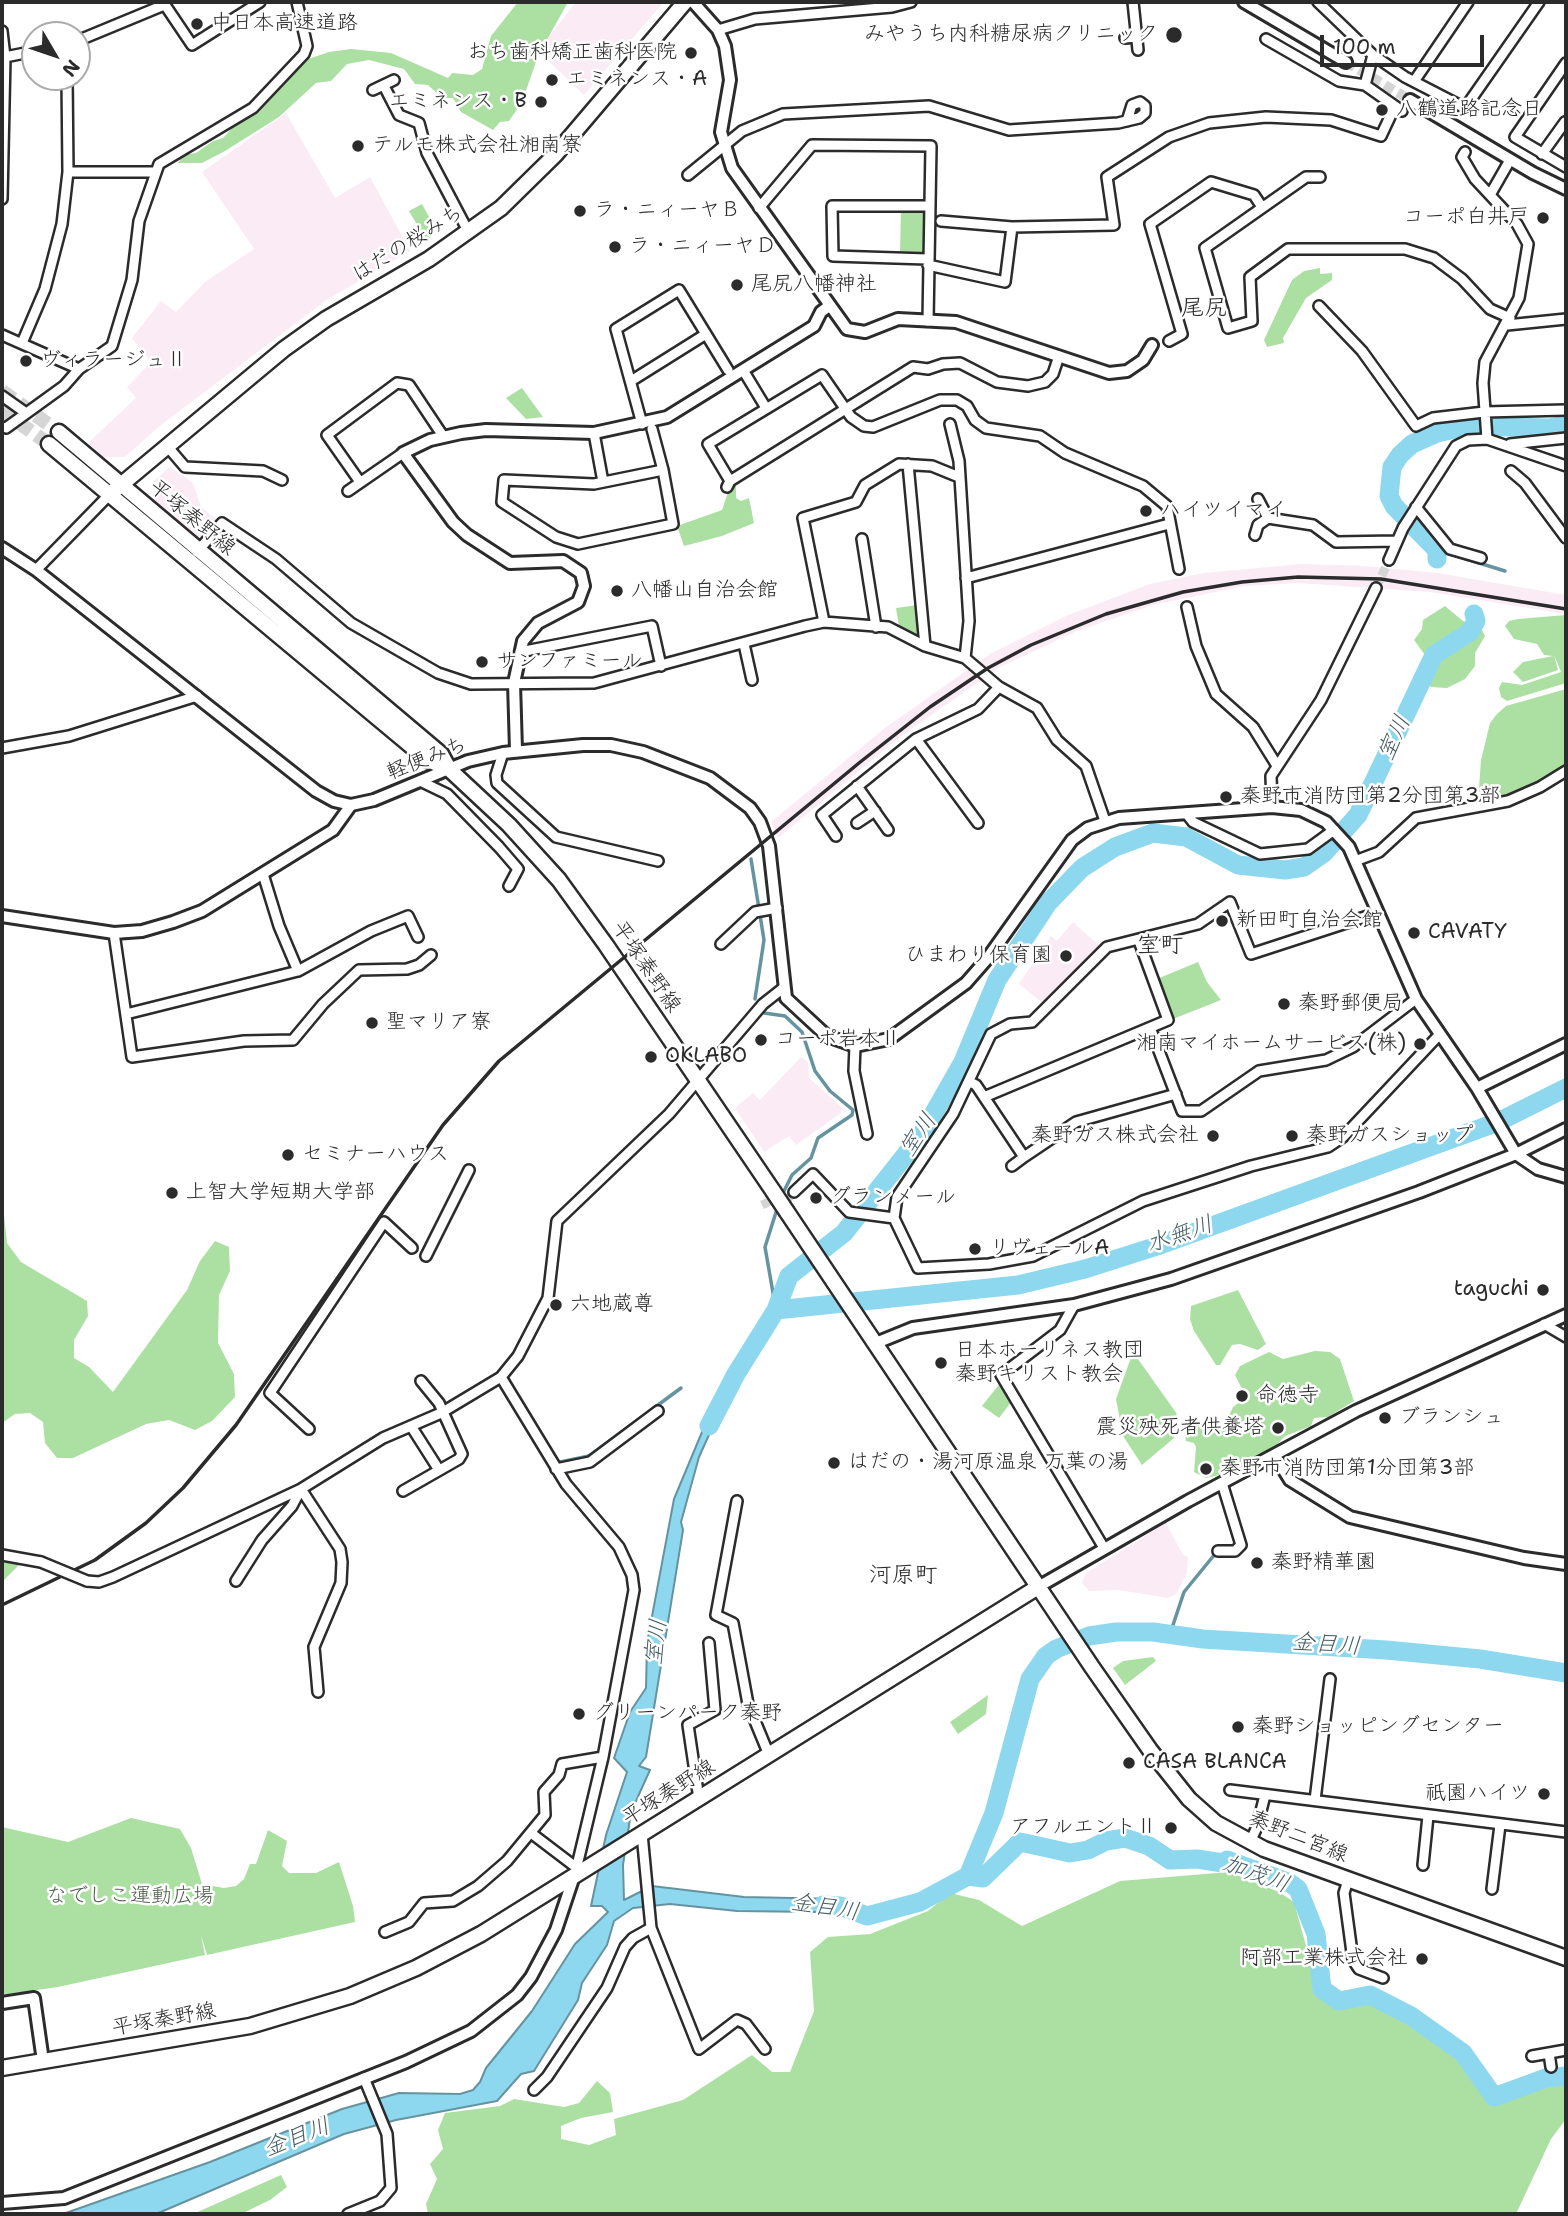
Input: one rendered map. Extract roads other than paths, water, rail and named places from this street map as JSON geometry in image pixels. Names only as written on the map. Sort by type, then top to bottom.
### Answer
[{"type":"main road","name":"はだの桜みち","points":[[115,489],[284,349],[326,319],[469,233],[501,208],[555,155],[685,2]]},
{"type":"main road","points":[[54,438],[115,489]]},
{"type":"main road","name":"平塚秦野線","points":[[115,489],[440,754],[449,769],[509,825],[559,880],[876,1343]]},
{"type":"main road","points":[[876,1343],[1038,1587]]},
{"type":"main road","name":"平塚秦野線","points":[[2,2068],[250,2026],[350,1996],[416,1968],[481,1934],[1038,1587]]},
{"type":"main road","name":"秦野二宮線","points":[[1038,1587],[1150,1750],[1189,1800],[1216,1823],[1250,1842],[1348,1880],[1566,1958]]},
{"type":"street","points":[[91,35],[163,3],[192,46],[260,2]]},
{"type":"street","points":[[2,427],[64,386],[79,369],[112,346],[117,338],[132,280],[139,221],[159,164],[253,108],[304,54],[307,46],[297,2]]},
{"type":"street","points":[[693,2],[718,30],[730,69],[722,112],[723,148],[732,168],[847,330],[860,333],[889,321],[956,322],[1109,373],[1127,371],[1143,360],[1152,345]]},
{"type":"street","points":[[718,30],[748,20],[892,7],[911,2]]},
{"type":"street","points":[[1133,2],[1138,50]]},
{"type":"street","points":[[1244,2],[1346,62]]},
{"type":"street","points":[[1318,2],[1373,55],[1465,108],[1539,2]]},
{"type":"street","points":[[1415,80],[1468,2]]},
{"type":"street","points":[[2,31],[5,57],[2,200]]},
{"type":"street","points":[[1125,38],[1137,37]]},
{"type":"street","points":[[941,221],[1012,228],[1114,225],[1107,177],[1169,137],[1209,122],[1266,117],[1331,120],[1381,136],[1398,109],[1365,85],[1339,81],[1266,38]]},
{"type":"street","points":[[5,57],[21,54]]},
{"type":"street","points":[[1365,85],[1373,55]]},
{"type":"street","points":[[1566,63],[1515,137],[1566,167]]},
{"type":"street","points":[[373,90],[394,80]]},
{"type":"street","points":[[384,86],[399,115],[419,123],[427,153],[469,233]]},
{"type":"street","points":[[22,343],[51,270],[62,224],[68,172],[67,91]]},
{"type":"street","points":[[1410,100],[1510,160],[1566,189]]},
{"type":"street","points":[[688,175],[742,131],[783,114],[929,106],[1009,130],[1128,121]]},
{"type":"street","points":[[1542,154],[1565,122]]},
{"type":"street","points":[[759,208],[792,173],[812,145],[931,146],[928,321]]},
{"type":"street","points":[[1465,152],[1462,157],[1475,179],[1517,224],[1528,244],[1519,298],[1509,322],[1485,362],[1487,439]]},
{"type":"street","points":[[1490,195],[1510,160]]},
{"type":"street","points":[[68,172],[156,172]]},
{"type":"street","points":[[1320,177],[1306,177],[1205,248],[1228,328],[1252,321],[1250,277],[1288,249],[1405,249],[1434,258],[1462,279],[1490,309],[1509,322],[1566,319]]},
{"type":"street","points":[[1169,341],[1181,334],[1150,224],[1211,182],[1254,195],[1262,207]]},
{"type":"street","points":[[928,206],[832,206],[833,256],[928,262],[1005,282],[1012,228]]},
{"type":"street","points":[[663,470],[603,482],[504,480],[502,502],[556,537],[578,544],[598,542],[673,524],[663,470],[631,381],[616,329],[679,290],[728,370]]},
{"type":"street","points":[[348,491],[403,453],[443,436],[485,430],[594,433],[647,427],[667,418],[814,326],[821,312],[829,306]]},
{"type":"street","points":[[1320,306],[1362,351],[1416,426],[1433,418],[1566,410]]},
{"type":"street","points":[[631,381],[706,334]]},
{"type":"street","points":[[2,335],[79,369]]},
{"type":"street","points":[[1059,356],[1053,374],[1045,382],[1028,386],[1011,386],[997,382],[960,363],[943,364],[928,369],[913,367],[846,410],[729,484],[708,444],[822,375],[846,410],[856,423],[873,427],[940,400],[957,400],[967,406],[975,420],[986,428],[1040,436],[1065,453],[1143,486],[1167,506],[1179,569]]},
{"type":"street","points":[[743,370],[766,408]]},
{"type":"street","points":[[360,482],[327,435],[397,383],[410,386],[443,436]]},
{"type":"street","points":[[2,396],[26,413]]},
{"type":"street","points":[[950,424],[960,460],[969,621],[965,658]]},
{"type":"street","points":[[594,433],[603,482]]},
{"type":"street","points":[[1508,444],[1566,438]]},
{"type":"street","points":[[1389,560],[1403,528],[1456,446],[1468,440],[1487,439],[1566,466]]},
{"type":"street","points":[[167,446],[185,467],[263,471],[282,480]]},
{"type":"street","points":[[403,453],[453,522],[477,542],[510,563],[563,561],[581,573],[584,586],[579,602],[538,623],[523,641],[513,683],[516,750]]},
{"type":"street","points":[[824,622],[803,519],[856,502],[865,485],[898,464],[932,466],[959,477]]},
{"type":"street","points":[[908,464],[925,646]]},
{"type":"street","points":[[1511,471],[1563,526],[1566,538]]},
{"type":"street","points":[[36,570],[115,489]]},
{"type":"street","points":[[1258,499],[1268,519]]},
{"type":"street","points":[[1415,509],[1450,549],[1481,558]]},
{"type":"street","points":[[1255,536],[1258,525],[1268,519],[1313,525],[1336,542],[1397,541]]},
{"type":"street","points":[[194,555],[222,523],[276,559],[351,623],[438,673],[471,684],[594,683],[824,622],[888,627],[925,646],[965,658],[999,687],[1037,708],[1057,740],[1086,766],[1105,821]]},
{"type":"street","points":[[966,578],[1169,524]]},
{"type":"street","points":[[862,539],[876,627]]},
{"type":"street","points":[[2,548],[36,570],[316,791],[334,801],[351,805],[333,830],[202,911],[173,922],[142,931],[114,933],[2,916]]},
{"type":"street","points":[[1272,807],[1270,783],[1276,764],[1321,700],[1376,588]]},
{"type":"street","points":[[1187,607],[1196,646],[1216,694],[1253,727],[1276,764]]},
{"type":"street","points":[[520,652],[652,626],[661,666]]},
{"type":"street","points":[[744,644],[752,680]]},
{"type":"street","points":[[836,836],[822,815],[916,739],[978,709],[999,687]]},
{"type":"street","points":[[2,748],[69,736],[197,696]]},
{"type":"street","points":[[916,739],[978,823]]},
{"type":"street","name":"軽便みち","points":[[351,805],[374,800],[449,769],[516,750],[611,745],[677,763],[710,778],[750,808],[760,822],[769,846],[766,910],[782,989]]},
{"type":"street","points":[[503,752],[496,775],[497,783],[556,837],[658,861]]},
{"type":"street","points":[[1356,861],[1379,852],[1416,818],[1508,801],[1540,787],[1566,771]]},
{"type":"street","points":[[420,781],[447,794],[518,869],[509,887]]},
{"type":"street","points":[[857,786],[888,830]]},
{"type":"street","points":[[2,1555],[41,1562],[86,1581],[99,1582],[301,1489],[383,1438],[441,1413],[501,1377],[518,1356],[548,1298],[557,1222],[669,1114],[763,1004],[782,989],[791,1005],[827,1036],[855,1046],[889,1038],[966,983],[987,959],[1072,840],[1105,821],[1272,807],[1301,810],[1318,818],[1349,847],[1416,999],[1478,1090],[1514,1152],[1538,1170],[1566,1177]]},
{"type":"street","points":[[857,823],[875,811]]},
{"type":"street","points":[[1186,813],[1192,822],[1238,846],[1260,854],[1308,849],[1334,831]]},
{"type":"street","points":[[263,874],[279,926],[298,971]]},
{"type":"street","points":[[1377,913],[1251,954],[1230,902],[1198,924],[1107,947],[1032,1022],[1010,1024],[991,1034],[953,1114],[903,1184],[897,1198],[894,1218],[918,1268],[989,1264],[1033,1256],[1143,1201],[1251,1166],[1328,1147],[1343,1137],[1439,1035]]},
{"type":"street","points":[[721,944],[766,910]]},
{"type":"street","points":[[126,1014],[298,971],[371,931],[408,916],[418,937]]},
{"type":"street","points":[[114,933],[132,1057],[244,1041],[293,1041],[323,1004],[359,970],[407,969],[419,965],[431,955]]},
{"type":"street","points":[[984,1097],[1151,1030],[1168,1020],[1139,941]]},
{"type":"street","points":[[1151,1030],[1182,1111],[1201,1111],[1259,1071],[1326,1060],[1353,1047],[1416,999]]},
{"type":"street","points":[[1478,1090],[1566,1044]]},
{"type":"street","points":[[855,1046],[854,1071],[867,1134]]},
{"type":"street","points":[[970,1082],[976,1085],[1024,1157]]},
{"type":"street","points":[[1012,1166],[1076,1122],[1175,1094]]},
{"type":"street","points":[[876,1343],[913,1328],[1074,1305],[1171,1279],[1419,1192],[1566,1129]]},
{"type":"street","points":[[426,1256],[469,1170]]},
{"type":"street","points":[[794,1192],[813,1174],[849,1212],[894,1218]]},
{"type":"street","points":[[309,1429],[270,1393],[384,1222],[412,1248]]},
{"type":"street","points":[[1074,1305],[1060,1330],[1001,1375],[1104,1548]]},
{"type":"street","points":[[1038,1587],[1222,1483],[1424,1377],[1566,1315]]},
{"type":"street","points":[[1544,1324],[1566,1337]]},
{"type":"street","points":[[2,2203],[64,2198],[406,2062],[471,2031],[517,1995],[545,1952],[579,1871],[634,1590],[632,1575],[619,1548],[556,1469],[501,1377]]},
{"type":"street","points":[[403,1491],[462,1454],[441,1413],[439,1403],[421,1381]]},
{"type":"street","points":[[556,1469],[590,1462],[657,1411]]},
{"type":"street","points":[[411,1426],[439,1470]]},
{"type":"street","points":[[1275,1456],[1290,1480],[1350,1517],[1532,1560],[1566,1564]]},
{"type":"street","points":[[1218,1551],[1235,1551],[1241,1545],[1222,1483]]},
{"type":"street","points":[[236,1581],[262,1540],[292,1506],[301,1489]]},
{"type":"street","points":[[301,1489],[340,1549],[342,1562],[341,1583],[314,1647],[318,1692]]},
{"type":"street","points":[[737,1501],[716,1615],[733,1623],[748,1704],[769,1755]]},
{"type":"street","points":[[699,1799],[688,1725],[715,1710],[709,1643]]},
{"type":"street","points":[[1315,1801],[1330,1679]]},
{"type":"street","points":[[385,1932],[409,1922],[424,1903],[453,1901],[478,1886],[507,1861],[545,1815],[544,1792],[559,1775],[562,1764],[603,1757]]},
{"type":"street","points":[[1230,1790],[1566,1832]]},
{"type":"street","points":[[1250,1842],[1257,1828],[1265,1794]]},
{"type":"street","points":[[1423,1865],[1428,1816]]},
{"type":"street","points":[[1492,1889],[1500,1825]]},
{"type":"street","points":[[531,1833],[579,1871]]},
{"type":"street","points":[[638,1836],[651,1925],[699,2049],[737,2020],[746,2024],[765,2049]]},
{"type":"street","points":[[1348,1880],[1344,1893],[1353,1960],[1359,1969],[1382,1978]]},
{"type":"street","points":[[534,2090],[547,2077],[607,1988],[613,1968],[625,1947],[651,1925]]},
{"type":"street","points":[[2,2003],[34,1998],[43,2061]]},
{"type":"street","points":[[1532,2056],[1566,2050]]},
{"type":"street","points":[[1549,2053],[1551,2067]]},
{"type":"street","points":[[348,2214],[365,2210],[390,2192],[392,2180],[387,2134],[365,2080]]},
{"type":"water","points":[[715,1401],[722,1406],[699,1457],[681,1522],[683,1530],[646,1757],[639,1766],[650,1770],[631,1812],[623,1865],[624,1900],[652,1886],[744,1897],[840,1899],[849,1908],[817,1912],[737,1911],[670,1904],[633,1908],[614,1921],[607,1945],[582,1983],[578,2000],[534,2071],[521,2074],[497,2101],[396,2120],[344,2134],[156,2214],[63,2214],[210,2162],[342,2109],[399,2093],[460,2094],[473,2090],[480,2082],[486,2068],[532,2011],[575,1944],[608,1912],[602,1906],[591,1906],[606,1835],[627,1772],[614,1758],[630,1712],[646,1688],[647,1643],[674,1499]]},
{"type":"waterway","name":"室川","points":[[1437,559],[1437,550],[1394,506],[1389,496],[1392,467],[1400,455],[1412,444],[1437,433],[1469,426],[1549,428],[1566,425]]},
{"type":"waterway","points":[[1437,550],[1505,571]]},
{"type":"waterway","name":"室川","points":[[709,1426],[736,1374],[776,1310],[789,1276],[844,1233],[922,1134],[963,1062],[997,980],[1048,903],[1082,868],[1115,847],[1153,833],[1186,837],[1238,865],[1285,870],[1304,867],[1324,853],[1358,815],[1434,655],[1470,632],[1476,621],[1474,614]]},
{"type":"waterway","points":[[751,859],[764,940],[755,999]]},
{"type":"waterway","points":[[764,1013],[785,1016],[802,1032],[815,1071],[830,1091],[853,1110],[852,1115],[818,1138],[811,1158],[792,1175],[782,1195]]},
{"type":"waterway","name":"水無川","points":[[776,1310],[1018,1285],[1085,1269],[1157,1246],[1498,1122],[1566,1088]]},
{"type":"waterway","points":[[776,1310],[765,1247],[778,1206]]},
{"type":"waterway","points":[[560,1462],[589,1456],[681,1388]]},
{"type":"waterway","points":[[1170,1634],[1184,1592],[1215,1554]]},
{"type":"waterway","name":"金目川","points":[[823,1905],[840,1906],[867,1916],[920,1902],[968,1876],[994,1813],[1030,1679],[1046,1656],[1056,1649],[1089,1636],[1116,1632],[1153,1632],[1203,1639],[1386,1650],[1480,1659],[1566,1673]]},
{"type":"waterway","name":"加茂川","points":[[968,1876],[983,1878],[1020,1842],[1070,1853],[1088,1850],[1106,1841],[1125,1838],[1149,1846],[1170,1860],[1197,1859],[1223,1863],[1227,1860],[1290,1883],[1298,1889],[1316,1934],[1322,1989],[1339,2001],[1370,1995],[1411,2016],[1463,2053],[1494,2097],[1546,2078],[1566,2076]]},
{"type":"tunnel","points":[[1346,62],[1410,100]]},
{"type":"tunnel","points":[[2,391],[59,432]]},
{"type":"tunnel","points":[[2,411],[49,444]]},
{"type":"tunnel","points":[[1376,588],[1389,560]]},
{"type":"tunnel","points":[[762,1205],[773,1200],[783,1204],[794,1192]]},
{"type":"railway","points":[[2,1605],[95,1560],[146,1523],[183,1488],[236,1425],[443,1125],[499,1061],[859,763],[930,707],[988,668],[1031,645],[1106,614],[1183,592],[1242,582],[1298,577],[1381,579],[1566,609]]},
{"type":"place","name":"中日本高速道路","points":[[197,24]]},
{"type":"place","name":"みやうち内科糖尿病クリニック","points":[[1174,35]]},
{"type":"place","name":"おち歯科矯正歯科医院","points":[[691,53]]},
{"type":"place","name":"エミネンス・A","points":[[552,80]]},
{"type":"place","name":"エミネンス・B","points":[[541,102]]},
{"type":"place","name":"八鶴道路記念日","points":[[1382,110]]},
{"type":"place","name":"テルモ株式会社湘南寮","points":[[358,146]]},
{"type":"place","name":"ラ・ニィーヤＢ","points":[[580,211]]},
{"type":"place","name":"コーポ白井戸","points":[[1543,218]]},
{"type":"place","name":"ラ・ニィーヤＤ","points":[[615,247]]},
{"type":"place","name":"尾尻八幡神社","points":[[737,285]]},
{"type":"place","name":"ヴィラージュⅡ","points":[[26,361]]},
{"type":"place","name":"ハイツイマイ","points":[[1146,511]]},
{"type":"place","name":"八幡山自治会館","points":[[617,591]]},
{"type":"place","name":"サンファミール","points":[[482,662]]},
{"type":"place","name":"秦野市消防団第2分団第3部","points":[[1226,797]]},
{"type":"place","name":"新田町自治会館","points":[[1222,921]]},
{"type":"place","name":"CAVATY","points":[[1414,933]]},
{"type":"place","name":"ひまわり保育園","points":[[1066,956]]},
{"type":"place","name":"秦野郵便局","points":[[1284,1004]]},
{"type":"place","name":"聖マリア寮","points":[[372,1023]]},
{"type":"place","name":"コーポ岩本Ⅱ","points":[[761,1040]]},
{"type":"place","name":"湘南マイホームサービス(株)","points":[[1420,1044]]},
{"type":"place","name":"OKLABO","points":[[651,1057]]},
{"type":"place","name":"秦野ガス株式会社","points":[[1213,1136]]},
{"type":"place","name":"秦野ガスショップ","points":[[1292,1136]]},
{"type":"place","name":"セミナーハウス","points":[[288,1155]]},
{"type":"place","name":"上智大学短期大学部","points":[[172,1193]]},
{"type":"place","name":"グランメール","points":[[816,1198]]},
{"type":"place","name":"リヴェールA","points":[[975,1249]]},
{"type":"place","name":"taguchi","points":[[1543,1290]]},
{"type":"place","name":"六地蔵尊","points":[[556,1305]]},
{"type":"place","name":"日本ホーリネス教団 秦野キリスト教会","points":[[941,1363]]},
{"type":"place","name":"命徳寺","points":[[1242,1396]]},
{"type":"place","name":"ブランシュ","points":[[1385,1418]]},
{"type":"place","name":"震災殃死者供養塔","points":[[1278,1428]]},
{"type":"place","name":"はだの・湯河原温泉 万葉の湯","points":[[834,1463]]},
{"type":"place","name":"秦野市消防団第1分団第3部","points":[[1206,1469]]},
{"type":"place","name":"秦野精華園","points":[[1257,1563]]},
{"type":"place","name":"グリーンパーク秦野","points":[[579,1714]]},
{"type":"place","name":"秦野ショッピングセンター","points":[[1238,1727]]},
{"type":"place","name":"CASA BLANCA","points":[[1129,1763]]},
{"type":"place","name":"祇園ハイツ","points":[[1544,1794]]},
{"type":"place","name":"アフルエントⅡ","points":[[1171,1828]]},
{"type":"place","name":"阿部工業株式会社","points":[[1422,1959]]},
{"type":"district","name":"尾尻","points":[[1204,309]]},
{"type":"district","name":"室町","points":[[1160,946]]},
{"type":"district","name":"河原町","points":[[903,1576]]},
{"type":"park label","name":"なでしこ運動広場","points":[[130,1897]]}]
